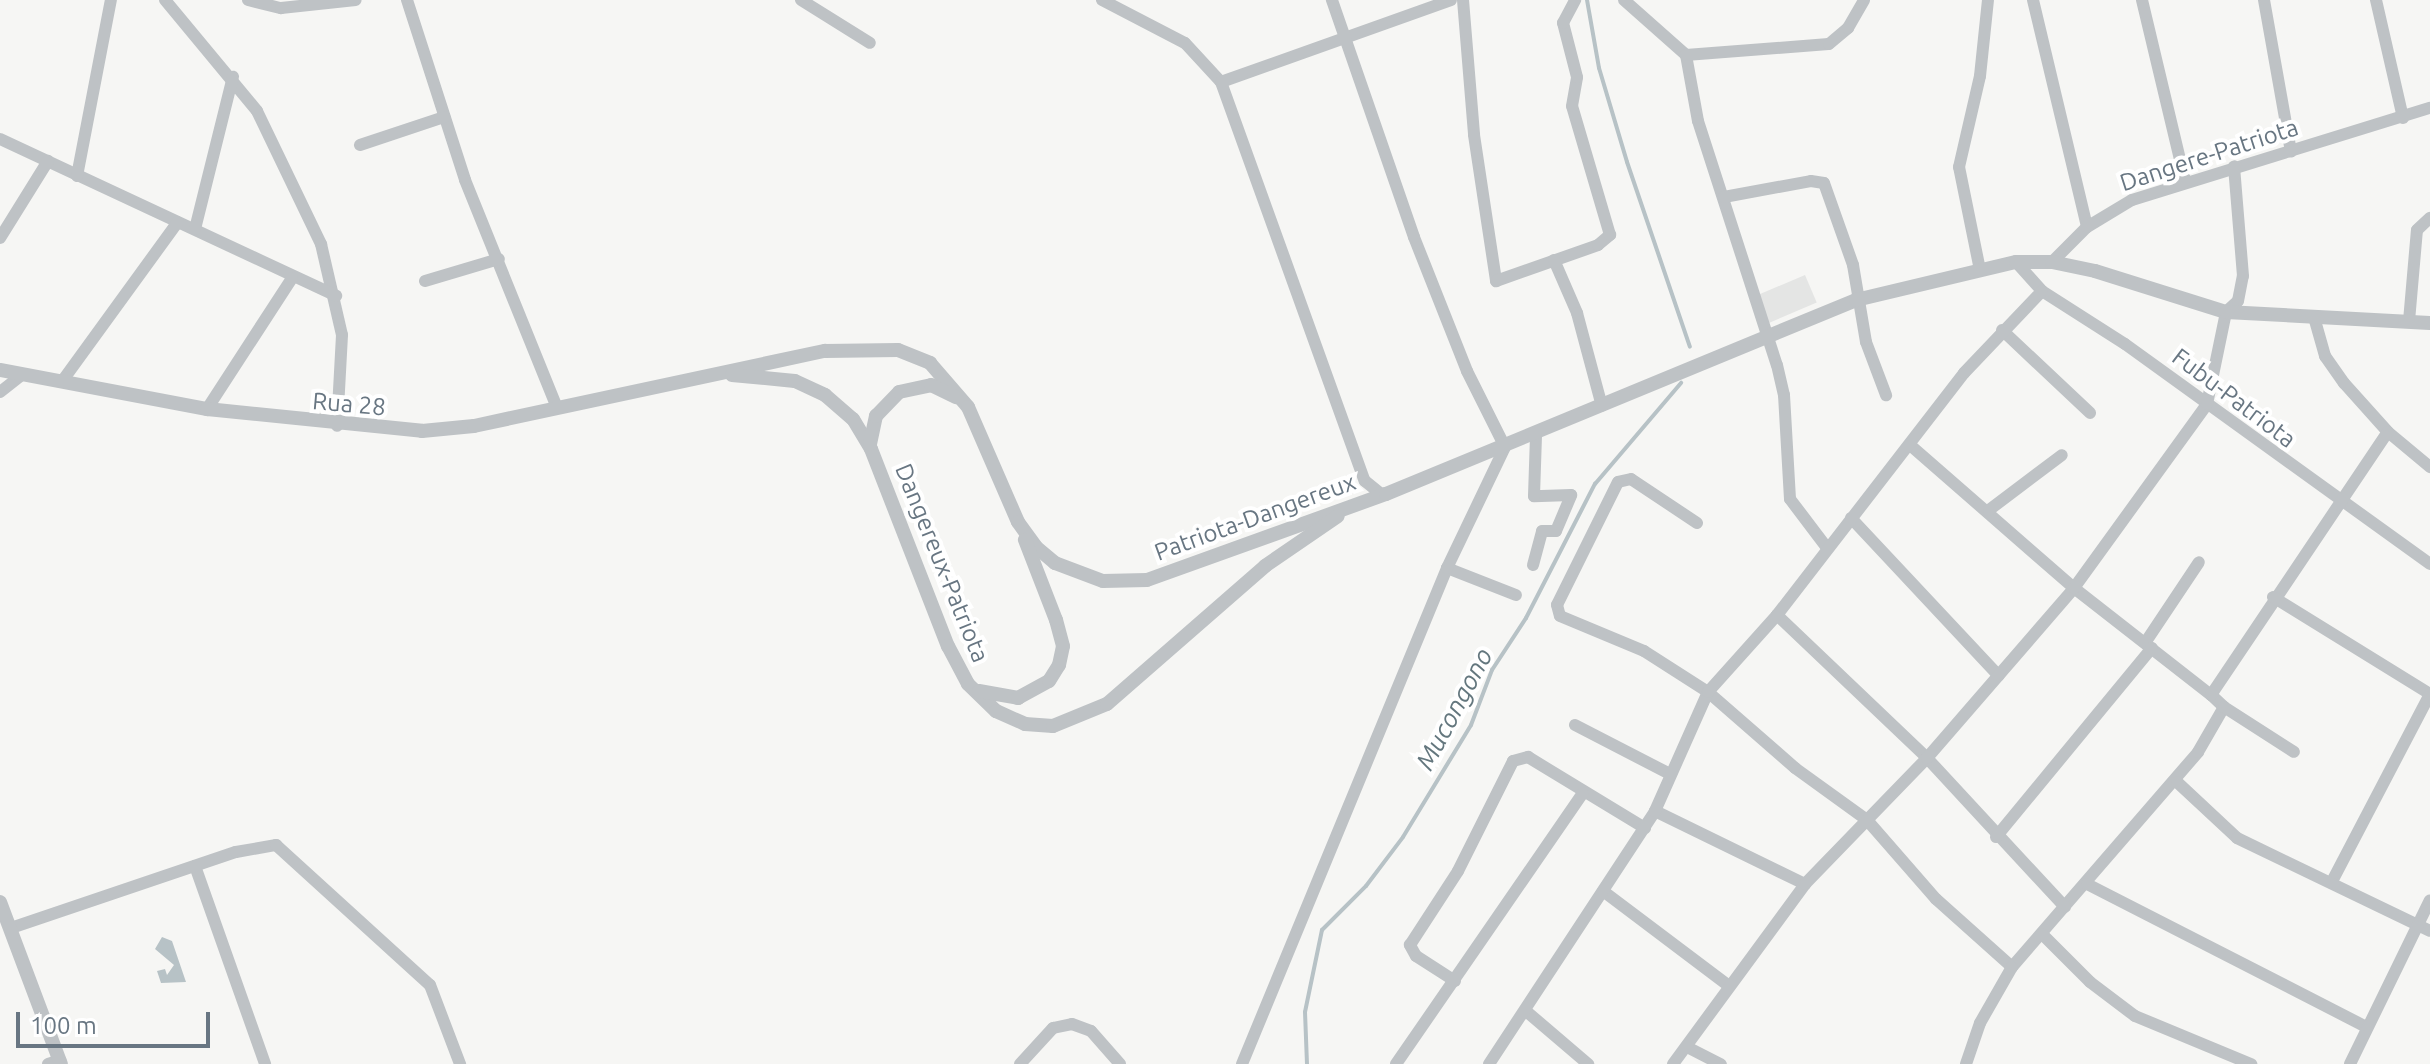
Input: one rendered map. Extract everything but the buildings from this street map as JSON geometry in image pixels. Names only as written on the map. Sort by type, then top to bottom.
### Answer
[{"type":"street","points":[[77,176],[96,101],[111,0]]},
{"type":"street","points":[[165,0],[233,77],[257,111],[321,244],[336,296],[342,335],[337,426]]},
{"type":"street","points":[[248,0],[281,8],[356,0]]},
{"type":"street","points":[[407,0],[444,117],[557,408]]},
{"type":"street","points":[[801,0],[870,43]]},
{"type":"street","points":[[1102,0],[1185,43],[1221,82],[1365,481],[1381,494],[1536,436],[1661,378],[1856,300],[2016,262],[2052,262],[2226,312],[2430,323]]},
{"type":"street","points":[[1332,0],[1349,36],[1414,237],[1467,371],[1505,447]]},
{"type":"street","points":[[1221,82],[1451,0]]},
{"type":"street","points":[[1463,0],[1474,135],[1496,281],[1598,245],[1610,230],[1572,106],[1577,77],[1563,23],[1575,0]]},
{"type":"street","points":[[1624,0],[1686,55],[1698,121],[1784,395],[1790,499],[1827,548]]},
{"type":"street","points":[[1686,55],[1829,44],[1848,28],[1864,0]]},
{"type":"street","points":[[1980,270],[1959,167],[1980,76],[1988,0]]},
{"type":"street","points":[[2033,0],[2087,227]]},
{"type":"street","points":[[2142,0],[2185,181]]},
{"type":"street","points":[[2264,0],[2291,152]]},
{"type":"street","points":[[2376,0],[2403,118]]},
{"type":"street","points":[[195,229],[233,77]]},
{"type":"street","name":"Dangere-Patriota","points":[[2052,262],[2087,227],[2132,200],[2185,181],[2291,152],[2430,108]]},
{"type":"street","points":[[360,145],[444,117]]},
{"type":"street","points":[[0,139],[336,296]]},
{"type":"street","points":[[0,238],[48,161]]},
{"type":"street","points":[[1673,1064],[1805,884],[1927,758],[2074,588],[2207,404],[2226,312],[2238,301],[2243,276],[2234,166]]},
{"type":"street","points":[[1724,197],[1811,181],[1824,183],[1853,265],[1856,300],[1886,395]]},
{"type":"street","points":[[2409,321],[2417,230],[2430,218]]},
{"type":"street","points":[[63,380],[178,222]]},
{"type":"street","points":[[425,281],[499,259]]},
{"type":"street","points":[[1554,260],[1577,313],[1602,406]]},
{"type":"street","name":"Fubu-Patriota","points":[[2016,262],[2042,291],[2207,404],[2338,502],[2430,564]]},
{"type":"street","points":[[207,409],[292,278]]},
{"type":"street","points":[[1489,1064],[1645,828],[1708,692],[1777,615],[2002,330],[2042,291]]},
{"type":"street","points":[[2314,317],[2325,356],[2388,432],[2430,467]]},
{"type":"street","points":[[2002,330],[2090,413]]},
{"type":"street","name":"Patriota-Dangereux","points":[[694,377],[875,346],[930,363],[968,407],[1018,522],[1055,563],[1103,581],[1147,580],[1381,494]]},
{"type":"street","name":"Rua 28","points":[[0,370],[207,409],[337,426],[422,431],[557,408],[694,377]]},
{"type":"street","points":[[0,392],[23,374]]},
{"type":"street","name":"Dangereux-Patriota","points":[[694,377],[744,374],[795,381],[825,395],[853,419],[871,449],[948,646],[968,684],[996,711],[1025,724],[1053,726],[1080,720],[1107,704],[1306,535],[1381,494]]},
{"type":"street","points":[[871,449],[874,421],[899,392],[931,385],[947,390],[968,407]]},
{"type":"street","points":[[2211,695],[2273,597],[2388,432]]},
{"type":"street","points":[[1533,565],[1542,531],[1556,531],[1571,495],[1534,496],[1536,436]]},
{"type":"street","points":[[1910,445],[1989,510],[2074,588],[2224,707],[2294,752]]},
{"type":"street","points":[[1242,1064],[1447,568],[1505,447]]},
{"type":"street","points":[[1989,510],[2062,455]]},
{"type":"street","points":[[1697,523],[1631,479],[1618,482],[1557,605],[1560,616],[1644,651],[1708,692],[1795,768],[1867,820],[1936,899],[2012,967]]},
{"type":"street","points":[[1851,518],[1999,676]]},
{"type":"street","points":[[968,684],[985,696],[1018,698],[1049,681],[1059,665],[1063,646],[1056,620],[1018,522]]},
{"type":"street","points":[[1996,837],[2148,646],[2199,562]]},
{"type":"street","points":[[1447,568],[1516,595]]},
{"type":"street","points":[[2273,597],[2430,694],[2331,883]]},
{"type":"street","points":[[1777,615],[1927,758],[1996,837],[2065,907]]},
{"type":"street","points":[[1966,1064],[1984,1015],[2012,967],[2177,782],[2224,707]]},
{"type":"street","points":[[1575,725],[1668,773]]},
{"type":"street","points":[[1455,981],[1416,956],[1410,945],[1458,871],[1513,761],[1528,757],[1645,828]]},
{"type":"street","points":[[2177,782],[2227,832],[2424,928]]},
{"type":"street","points":[[1396,1064],[1583,793]]},
{"type":"street","points":[[1655,811],[1805,884]]},
{"type":"street","points":[[11,928],[264,844],[276,845],[430,985],[460,1064]]},
{"type":"street","points":[[195,866],[265,1064]]},
{"type":"street","points":[[2087,884],[2366,1027]]},
{"type":"street","points":[[1603,891],[1729,986]]},
{"type":"street","points":[[2350,1064],[2366,1027],[2424,928],[2430,900]]},
{"type":"street","points":[[0,902],[56,1063]]},
{"type":"street","points":[[2042,934],[2090,982],[2135,1016],[2247,1063]]},
{"type":"street","points":[[1526,1011],[1588,1064]]},
{"type":"street","points":[[1020,1064],[1043,1036],[1063,1024],[1091,1031],[1120,1064]]},
{"type":"street","points":[[1687,1047],[1721,1064]]},
{"type":"shaded area","points":[[1805,275],[1817,303],[1769,323],[1757,295]]},
{"type":"shaded area","points":[[162,937],[172,941],[186,982],[161,983],[157,971],[165,969],[167,975],[174,965],[155,949]]},
{"type":"waterway","name":"Mucongono","points":[[1587,0],[1599,68],[1627,162],[1690,347]]},
{"type":"waterway","name":"Mucongono","points":[[1307,1064],[1305,1012],[1322,930],[1366,886],[1403,837],[1471,725],[1492,670],[1526,618],[1595,484],[1681,383]]}]
